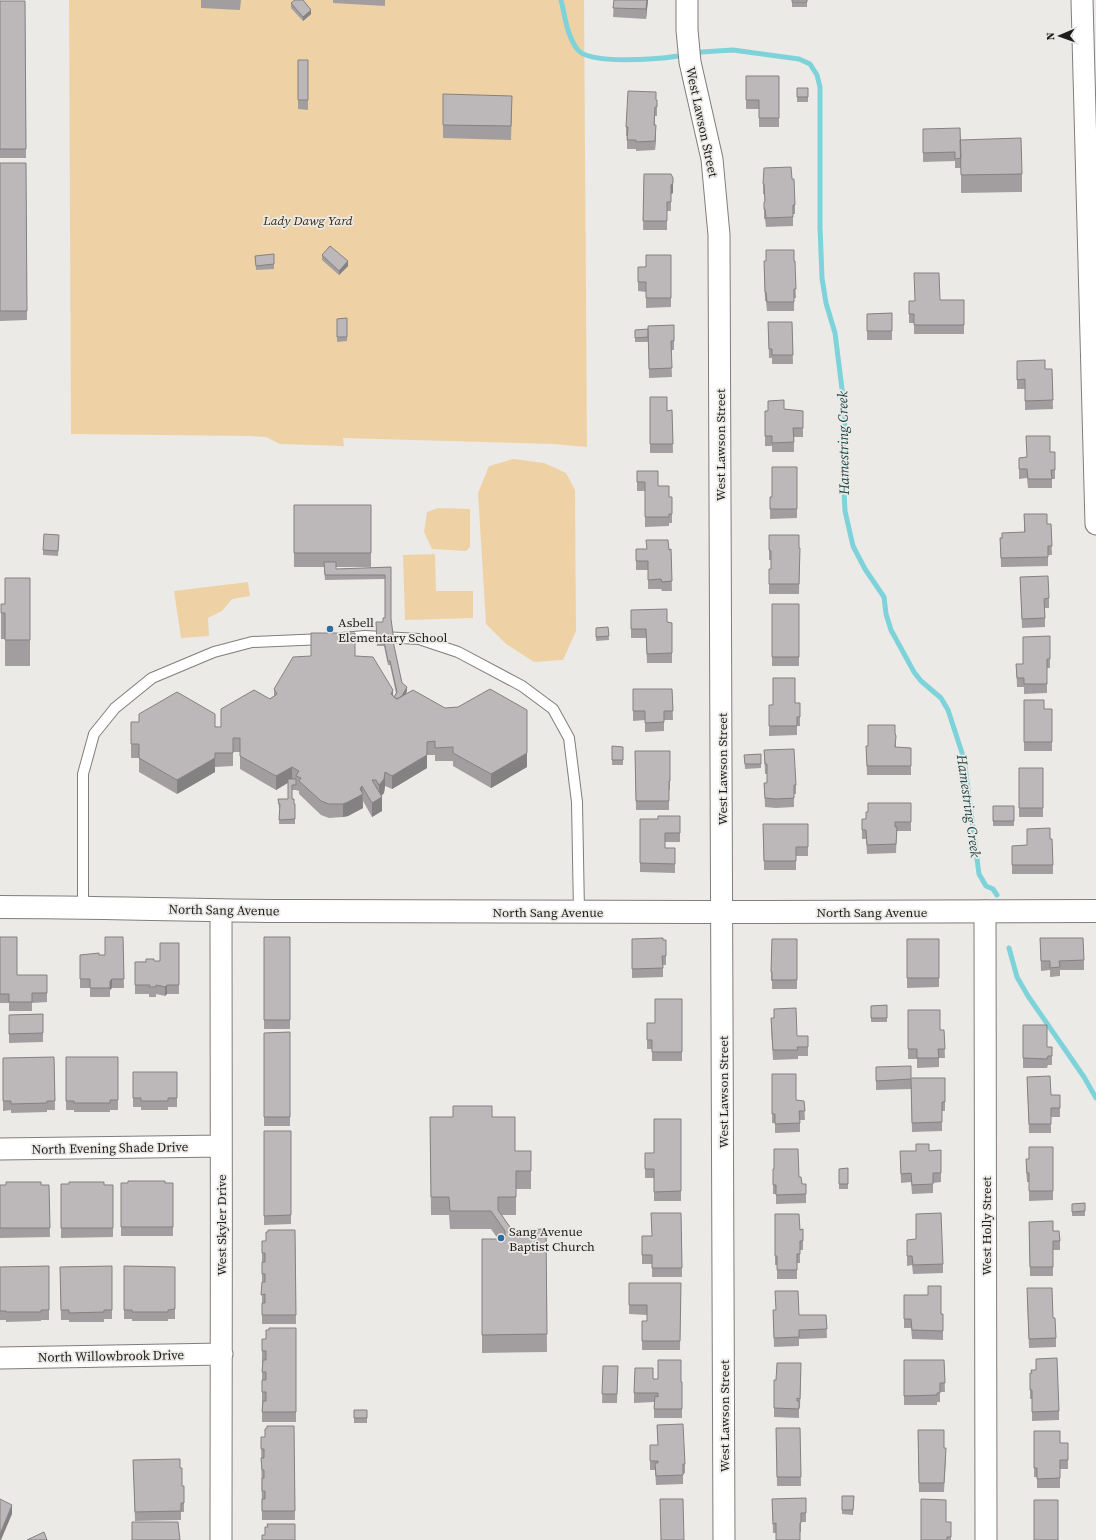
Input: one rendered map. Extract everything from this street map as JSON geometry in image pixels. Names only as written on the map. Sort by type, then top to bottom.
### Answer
[{"type":"street","name":"West Lawson Street","points":[[687,0],[687,30],[690,62],[712,158],[719,235],[724,1540]]},
{"type":"street","points":[[1082,0],[1094,379],[1096,524]]},
{"type":"street","name":"North Sang Avenue","points":[[0,907],[83,907],[221,911],[722,913],[1096,911]]},
{"type":"street","name":"West Skyler Drive","points":[[221,911],[221,1540]]},
{"type":"street","name":"West Holly Street","points":[[985,911],[986,1540]]},
{"type":"street","name":"North Evening Shade Drive","points":[[0,1149],[220,1146]]},
{"type":"street","name":"North Willowbrook Drive","points":[[0,1358],[222,1354]]},
{"type":"lane","points":[[83,907],[83,774],[94,734],[115,708],[152,678],[214,652],[252,642],[365,636],[420,639],[458,652],[522,686],[553,709],[569,738],[577,802],[579,912]]},
{"type":"green space","name":"Lady Dawg Yard","points":[[69,0],[584,0],[587,447],[553,444],[343,438],[344,446],[280,444],[266,437],[250,436],[71,434]]},
{"type":"green space","points":[[513,459],[544,463],[566,473],[575,490],[576,631],[563,660],[534,662],[506,644],[486,624],[478,493],[489,466]]},
{"type":"green space","points":[[438,508],[470,509],[470,547],[466,551],[432,549],[424,532],[427,512]]},
{"type":"green space","points":[[435,554],[436,591],[473,591],[473,618],[405,620],[403,555]]},
{"type":"green space","points":[[248,582],[250,596],[232,599],[222,611],[208,618],[209,636],[181,638],[174,591]]},
{"type":"building","points":[[295,0],[303,0],[311,10],[303,17],[291,3]]},
{"type":"building","points":[[614,0],[647,0],[646,9],[613,8]]},
{"type":"building","points":[[792,0],[807,0],[807,2],[792,2]]},
{"type":"building","points":[[0,1],[25,1],[26,149],[0,149]]},
{"type":"building","points":[[298,60],[308,60],[308,100],[298,100]]},
{"type":"building","points":[[746,76],[779,76],[779,118],[759,118],[759,100],[746,100]]},
{"type":"building","points":[[797,88],[808,88],[808,97],[797,97]]},
{"type":"building","points":[[628,91],[656,92],[657,107],[655,107],[654,125],[656,125],[655,141],[636,142],[636,140],[627,140],[628,127],[626,127]]},
{"type":"building","points":[[443,94],[512,96],[511,126],[443,125]]},
{"type":"building","points":[[960,128],[961,158],[955,159],[955,152],[923,153],[923,129]]},
{"type":"building","points":[[1021,138],[1022,174],[961,175],[960,140]]},
{"type":"building","points":[[0,163],[26,163],[27,311],[0,311]]},
{"type":"building","points":[[791,167],[792,179],[794,179],[795,205],[793,205],[793,217],[766,218],[764,209],[765,202],[763,184],[764,168]]},
{"type":"building","points":[[644,174],[671,174],[673,178],[673,183],[671,185],[671,202],[667,202],[667,221],[643,221]]},
{"type":"building","points":[[330,246],[348,261],[339,271],[322,255]]},
{"type":"building","points":[[766,250],[794,250],[796,289],[794,289],[794,302],[767,302],[765,292],[764,261],[766,261]]},
{"type":"building","points":[[274,254],[274,264],[256,266],[255,256]]},
{"type":"building","points":[[646,255],[671,255],[671,298],[646,298],[646,282],[638,282],[638,267],[646,267]]},
{"type":"building","points":[[914,273],[939,273],[940,300],[964,300],[964,325],[914,325],[914,314],[909,314],[909,301],[915,301]]},
{"type":"building","points":[[892,313],[892,331],[867,331],[867,314]]},
{"type":"building","points":[[347,318],[347,337],[337,337],[337,319]]},
{"type":"building","points":[[768,322],[792,322],[793,355],[772,355],[772,349],[769,349]]},
{"type":"building","points":[[674,325],[674,341],[671,341],[672,368],[649,369],[648,326]]},
{"type":"building","points":[[648,329],[648,337],[635,338],[635,330]]},
{"type":"building","points":[[1045,360],[1045,369],[1052,369],[1053,400],[1025,401],[1025,379],[1017,380],[1017,361]]},
{"type":"building","points":[[650,397],[667,397],[667,411],[672,410],[673,444],[650,444]]},
{"type":"building","points":[[784,400],[784,409],[803,411],[803,428],[793,428],[794,442],[772,443],[772,436],[765,436],[765,411],[768,411],[768,401]]},
{"type":"building","points":[[1026,436],[1050,436],[1050,452],[1055,452],[1055,470],[1051,470],[1052,479],[1028,479],[1027,469],[1019,469],[1019,458],[1027,457]]},
{"type":"building","points":[[772,467],[797,467],[797,509],[770,509],[770,497],[772,497]]},
{"type":"building","points":[[637,471],[658,471],[658,486],[669,486],[669,497],[672,497],[672,514],[669,514],[669,517],[645,517],[645,482],[637,482]]},
{"type":"building","points":[[294,505],[371,505],[371,553],[294,553]]},
{"type":"building","points":[[1024,514],[1047,514],[1047,524],[1051,524],[1052,546],[1048,546],[1048,557],[1001,558],[1000,538],[1002,538],[1002,533],[1025,532]]},
{"type":"building","points":[[44,534],[59,535],[58,551],[43,550]]},
{"type":"building","points":[[769,535],[799,535],[799,584],[769,584],[771,551],[769,550]]},
{"type":"building","points":[[646,540],[668,540],[669,550],[671,549],[672,581],[662,582],[661,579],[648,580],[648,561],[636,561],[636,549],[647,549]]},
{"type":"building","points":[[324,562],[336,562],[336,569],[391,567],[391,619],[393,641],[402,683],[407,687],[402,696],[397,699],[394,697],[397,692],[384,641],[377,642],[376,622],[383,622],[383,618],[385,618],[385,575],[325,575]]},
{"type":"building","points":[[1048,576],[1049,598],[1044,599],[1045,618],[1022,619],[1020,577]]},
{"type":"building","points":[[5,578],[30,578],[30,640],[5,640],[5,613],[1,613],[1,604],[5,604]]},
{"type":"building","points":[[772,604],[799,604],[799,657],[772,657]]},
{"type":"building","points":[[667,609],[667,622],[672,623],[672,653],[647,654],[646,629],[631,629],[631,610]]},
{"type":"building","points":[[608,627],[609,636],[596,637],[596,628]]},
{"type":"building","points":[[311,633],[355,633],[355,656],[373,657],[393,690],[391,694],[397,699],[413,690],[445,708],[458,707],[490,689],[527,710],[527,753],[491,774],[453,753],[453,747],[435,748],[435,741],[427,742],[427,755],[392,776],[385,772],[384,779],[379,785],[376,780],[372,780],[382,797],[372,803],[362,786],[360,789],[363,794],[343,804],[329,804],[321,801],[299,781],[301,778],[296,776],[299,771],[292,767],[276,776],[240,756],[240,738],[233,738],[233,753],[215,753],[215,758],[177,780],[139,758],[139,744],[131,744],[131,722],[139,722],[139,714],[177,692],[215,714],[215,727],[221,727],[221,709],[254,690],[270,699],[277,694],[274,689],[293,657],[311,656]]},
{"type":"building","points":[[1050,636],[1050,659],[1047,659],[1047,684],[1024,684],[1024,678],[1017,678],[1016,664],[1023,664],[1023,637]]},
{"type":"building","points":[[773,678],[795,678],[795,703],[800,703],[800,717],[797,717],[797,726],[769,726],[769,705],[773,705]]},
{"type":"building","points":[[633,689],[672,689],[673,711],[664,711],[664,722],[645,723],[645,711],[633,711]]},
{"type":"building","points":[[1024,700],[1044,700],[1044,709],[1052,709],[1052,742],[1024,742]]},
{"type":"building","points":[[868,725],[895,725],[895,747],[911,748],[911,766],[867,766],[866,746],[868,746]]},
{"type":"building","points":[[612,746],[623,747],[623,760],[612,760]]},
{"type":"building","points":[[794,749],[796,785],[794,785],[794,798],[765,798],[764,783],[767,783],[767,764],[765,764],[764,750]]},
{"type":"building","points":[[635,751],[670,751],[669,801],[636,801]]},
{"type":"building","points":[[761,754],[761,764],[745,764],[744,755]]},
{"type":"building","points":[[1019,768],[1043,768],[1043,808],[1019,808]]},
{"type":"building","points":[[288,779],[296,779],[296,785],[292,785],[292,799],[294,799],[295,804],[295,819],[279,820],[280,804],[278,799],[288,799]]},
{"type":"building","points":[[868,803],[911,803],[911,822],[895,822],[895,827],[897,827],[896,844],[867,845],[866,830],[862,830],[862,819],[866,819]]},
{"type":"building","points":[[993,806],[1014,806],[1014,821],[993,821]]},
{"type":"building","points":[[658,816],[680,816],[680,833],[665,833],[665,848],[675,848],[675,864],[640,863],[640,819],[658,819]]},
{"type":"building","points":[[763,824],[808,824],[808,847],[796,847],[796,861],[764,861]]},
{"type":"building","points":[[1050,828],[1053,865],[1012,865],[1012,846],[1027,845],[1027,829]]},
{"type":"building","points":[[0,937],[17,937],[17,975],[47,975],[47,993],[32,993],[32,1002],[9,1002],[9,994],[0,994]]},
{"type":"building","points":[[105,937],[123,937],[124,979],[112,979],[110,981],[110,988],[90,988],[90,979],[80,979],[80,955],[99,953],[99,955],[105,955]]},
{"type":"building","points":[[264,937],[290,937],[290,1020],[264,1020]]},
{"type":"building","points":[[663,938],[663,940],[666,940],[666,956],[662,956],[663,968],[632,969],[632,939]]},
{"type":"building","points":[[1040,938],[1083,938],[1084,960],[1059,961],[1060,967],[1050,968],[1050,961],[1041,961]]},
{"type":"building","points":[[772,939],[797,939],[797,980],[772,980]]},
{"type":"building","points":[[907,939],[939,939],[939,978],[907,978]]},
{"type":"building","points":[[160,943],[179,943],[179,985],[167,985],[165,987],[156,985],[156,987],[149,987],[150,985],[135,985],[135,962],[146,962],[146,959],[160,961]]},
{"type":"building","points":[[655,999],[682,999],[682,1052],[652,1052],[652,1040],[647,1040],[647,1023],[655,1023]]},
{"type":"building","points":[[887,1005],[887,1018],[871,1018],[871,1006]]},
{"type":"building","points":[[796,1008],[797,1036],[808,1036],[808,1047],[797,1047],[798,1050],[773,1050],[771,1018],[774,1018],[774,1009]]},
{"type":"building","points":[[908,1010],[940,1010],[940,1030],[944,1030],[945,1049],[938,1049],[939,1058],[917,1058],[917,1049],[908,1049]]},
{"type":"building","points":[[43,1014],[43,1033],[9,1034],[9,1015]]},
{"type":"building","points":[[1023,1025],[1047,1025],[1047,1047],[1052,1047],[1052,1056],[1048,1056],[1047,1059],[1023,1058]]},
{"type":"building","points":[[290,1032],[290,1117],[264,1117],[264,1033]]},
{"type":"building","points":[[54,1057],[55,1101],[47,1101],[47,1103],[11,1104],[11,1101],[3,1101],[3,1058]]},
{"type":"building","points":[[66,1057],[118,1057],[118,1100],[110,1100],[110,1103],[74,1103],[74,1101],[66,1101]]},
{"type":"building","points":[[911,1066],[911,1078],[945,1078],[945,1102],[942,1102],[942,1122],[912,1123],[911,1079],[876,1081],[876,1067]]},
{"type":"building","points":[[133,1072],[177,1072],[177,1098],[168,1098],[168,1101],[141,1101],[141,1098],[133,1098]]},
{"type":"building","points":[[772,1074],[796,1074],[796,1100],[804,1101],[805,1111],[799,1111],[800,1123],[775,1124],[775,1114],[772,1114]]},
{"type":"building","points":[[1050,1076],[1051,1095],[1060,1095],[1060,1108],[1051,1108],[1051,1124],[1029,1124],[1027,1077]]},
{"type":"building","name":"Sang Avenue Baptist Church","points":[[453,1106],[492,1106],[492,1117],[515,1117],[515,1151],[531,1151],[531,1171],[516,1171],[516,1197],[498,1197],[498,1210],[512,1230],[546,1229],[547,1334],[482,1335],[482,1239],[505,1239],[505,1231],[491,1211],[450,1211],[449,1197],[431,1197],[430,1117],[453,1117]]},
{"type":"building","points":[[654,1119],[681,1119],[681,1191],[654,1192],[654,1169],[645,1169],[645,1153],[654,1153]]},
{"type":"building","points":[[264,1131],[291,1131],[291,1215],[264,1216]]},
{"type":"building","points":[[916,1144],[929,1144],[929,1151],[941,1150],[941,1173],[933,1173],[933,1184],[912,1185],[911,1173],[901,1174],[900,1151],[916,1151]]},
{"type":"building","points":[[1029,1147],[1053,1147],[1053,1191],[1029,1191],[1029,1173],[1027,1173],[1026,1159],[1029,1159]]},
{"type":"building","points":[[774,1149],[798,1149],[799,1177],[801,1177],[802,1184],[806,1184],[806,1194],[776,1195],[776,1185],[773,1185]]},
{"type":"building","points":[[848,1168],[848,1184],[839,1184],[839,1169]]},
{"type":"building","points":[[128,1181],[165,1181],[165,1183],[173,1183],[173,1227],[121,1227],[121,1183],[128,1183]]},
{"type":"building","points":[[6,1182],[41,1182],[41,1185],[49,1185],[50,1228],[0,1228],[0,1185],[6,1185]]},
{"type":"building","points":[[69,1182],[104,1182],[104,1185],[113,1185],[113,1228],[61,1228],[61,1184],[69,1184]]},
{"type":"building","points":[[1085,1203],[1085,1211],[1072,1212],[1072,1204]]},
{"type":"building","points":[[651,1213],[681,1213],[682,1268],[652,1268],[652,1255],[642,1255],[642,1236],[652,1236]]},
{"type":"building","points":[[941,1213],[943,1264],[913,1265],[912,1256],[907,1256],[907,1240],[916,1239],[916,1214]]},
{"type":"building","points":[[775,1214],[799,1214],[800,1230],[803,1229],[803,1241],[800,1241],[800,1254],[797,1254],[797,1270],[777,1270],[777,1256],[775,1256]]},
{"type":"building","points":[[1053,1221],[1053,1231],[1059,1231],[1060,1241],[1053,1241],[1053,1267],[1030,1267],[1029,1222]]},
{"type":"building","points":[[268,1230],[295,1230],[296,1315],[262,1315],[262,1303],[265,1303],[265,1294],[261,1295],[262,1282],[265,1282],[265,1274],[262,1274],[262,1262],[265,1262],[265,1253],[262,1253],[262,1241],[266,1241],[266,1232],[268,1232]]},
{"type":"building","points":[[49,1266],[49,1310],[41,1310],[41,1312],[0,1311],[0,1267]]},
{"type":"building","points":[[112,1266],[112,1310],[104,1310],[104,1312],[69,1313],[69,1310],[61,1310],[60,1267]]},
{"type":"building","points":[[124,1266],[175,1267],[175,1309],[168,1310],[168,1312],[132,1312],[132,1310],[124,1310]]},
{"type":"building","points":[[629,1283],[681,1283],[680,1341],[642,1341],[642,1321],[647,1321],[647,1305],[629,1305]]},
{"type":"building","points":[[928,1286],[941,1286],[941,1314],[943,1314],[943,1331],[912,1330],[911,1319],[904,1319],[904,1295],[928,1295]]},
{"type":"building","points":[[1027,1288],[1052,1288],[1053,1318],[1055,1318],[1056,1338],[1029,1339]]},
{"type":"building","points":[[775,1291],[798,1291],[799,1315],[826,1315],[827,1329],[799,1330],[799,1337],[774,1338],[773,1310],[776,1310]]},
{"type":"building","points":[[269,1328],[296,1328],[296,1412],[262,1412],[263,1401],[266,1401],[266,1392],[262,1392],[262,1380],[266,1380],[266,1372],[262,1372],[263,1360],[266,1360],[266,1351],[262,1351],[262,1339],[266,1339],[266,1330],[269,1330]]},
{"type":"building","points":[[1057,1358],[1059,1411],[1032,1412],[1030,1373],[1032,1373],[1031,1370],[1036,1370],[1036,1359]]},
{"type":"building","points":[[658,1360],[681,1360],[682,1409],[654,1409],[655,1396],[658,1397],[658,1393],[634,1393],[635,1368],[653,1368],[653,1379],[658,1379]]},
{"type":"building","points":[[904,1360],[944,1360],[945,1383],[940,1383],[940,1393],[937,1393],[937,1395],[904,1396]]},
{"type":"building","points":[[777,1363],[801,1363],[800,1399],[797,1398],[797,1401],[799,1401],[799,1409],[774,1408],[774,1380],[776,1380]]},
{"type":"building","points":[[603,1366],[618,1366],[617,1394],[602,1394]]},
{"type":"building","points":[[354,1410],[367,1410],[367,1418],[354,1418]]},
{"type":"building","points":[[683,1424],[685,1464],[683,1464],[683,1475],[656,1476],[655,1463],[658,1463],[658,1461],[650,1461],[650,1445],[658,1445],[657,1425]]},
{"type":"building","points":[[267,1426],[294,1426],[295,1511],[262,1511],[262,1499],[265,1499],[265,1491],[262,1491],[262,1478],[264,1478],[264,1470],[262,1470],[261,1458],[264,1458],[264,1449],[261,1449],[261,1437],[265,1437],[265,1429]]},
{"type":"building","points":[[776,1428],[800,1428],[801,1477],[777,1477]]},
{"type":"building","points":[[918,1430],[944,1430],[944,1448],[946,1448],[944,1483],[919,1483]]},
{"type":"building","points":[[1034,1431],[1060,1431],[1060,1443],[1068,1443],[1068,1460],[1060,1460],[1060,1478],[1037,1479],[1037,1468],[1034,1468]]},
{"type":"building","points":[[180,1459],[180,1468],[182,1468],[182,1486],[184,1486],[184,1503],[181,1503],[181,1511],[135,1512],[133,1460]]},
{"type":"building","points":[[842,1496],[854,1496],[853,1510],[842,1510]]},
{"type":"building","points":[[806,1498],[806,1513],[801,1513],[800,1540],[776,1540],[776,1523],[773,1524],[772,1499]]},
{"type":"building","points":[[0,1499],[12,1505],[0,1534]]},
{"type":"building","points":[[660,1499],[683,1499],[684,1540],[661,1540]]},
{"type":"building","points":[[921,1499],[946,1500],[946,1522],[951,1522],[951,1537],[947,1537],[947,1540],[921,1540]]},
{"type":"building","points":[[1034,1500],[1058,1500],[1058,1540],[1034,1540]]},
{"type":"building","points":[[132,1522],[178,1522],[180,1540],[132,1540]]},
{"type":"building","points":[[267,1524],[295,1524],[295,1540],[262,1540],[262,1535],[265,1535],[265,1527],[268,1527]]},
{"type":"building","points":[[44,1532],[47,1540],[27,1540]]},
{"type":"waterway","name":"Hamestring Creek","points":[[561,0],[571,39],[578,50],[585,55],[596,58],[625,60],[678,56]]},
{"type":"waterway","name":"Hamestring Creek","points":[[701,52],[733,50],[799,59],[810,64],[817,75],[820,87],[820,227],[822,278],[826,303],[835,333],[845,413],[843,470],[845,511],[853,546],[865,569],[884,597],[886,614],[891,630],[914,672],[921,681],[941,698],[948,710],[964,759],[979,874],[986,886],[993,889],[997,895]]},
{"type":"waterway","name":"Hamestring Creek","points":[[1009,948],[1017,977],[1028,996],[1084,1077],[1096,1098]]},
{"type":"place","name":"Asbell Elementary School","points":[[330,629]]},
{"type":"place","name":"Sang Avenue Baptist Church","points":[[501,1238]]}]
